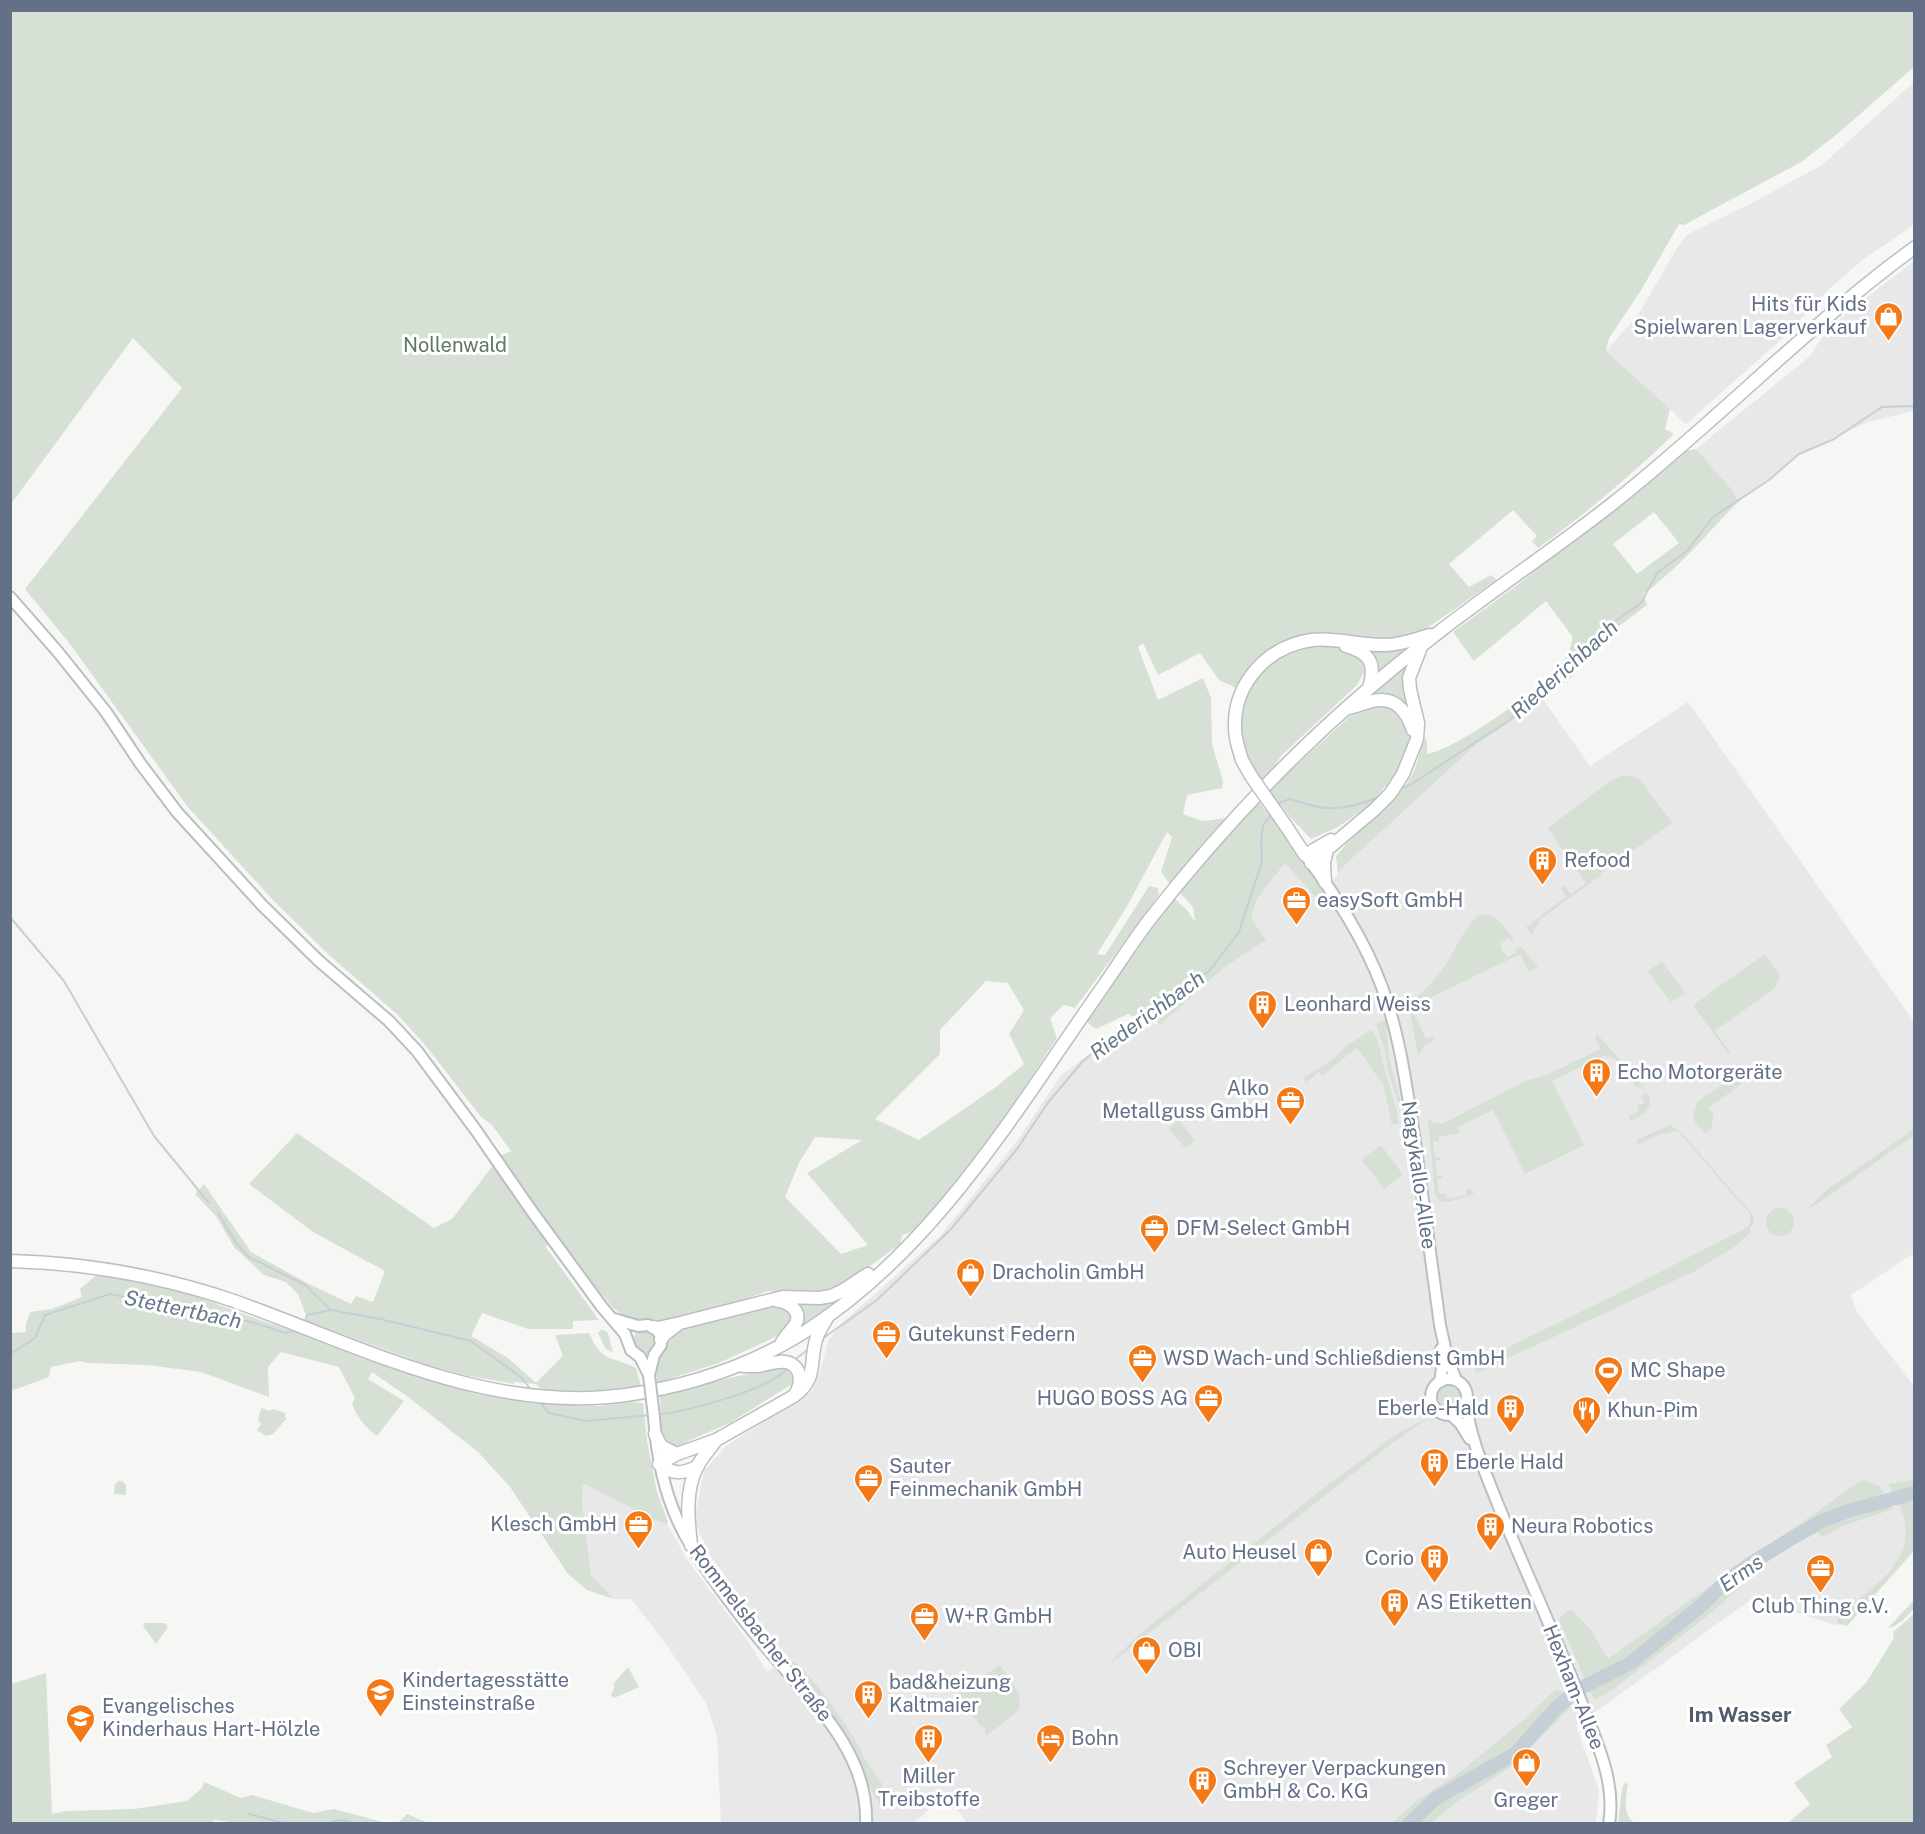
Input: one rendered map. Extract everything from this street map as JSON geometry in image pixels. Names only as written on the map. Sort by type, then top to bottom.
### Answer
[{"type":"highway","points":[[10,1261],[52,1262],[145,1275],[230,1300],[388,1360],[459,1383],[523,1395],[588,1399],[625,1395],[689,1382],[736,1366],[780,1346],[829,1315],[873,1280],[937,1214],[999,1136],[1142,930],[1164,902],[1201,857],[1268,784],[1346,708],[1421,646],[1610,506],[1689,440],[1834,311],[1914,248]]},
{"type":"highway","points":[[1308,859],[1242,760],[1235,729],[1237,708],[1242,691],[1252,673],[1263,661],[1279,650],[1297,643],[1314,640],[1384,645],[1438,633]]},
{"type":"highway","points":[[1328,641],[1364,653],[1370,660],[1373,670],[1369,688]]},
{"type":"highway","points":[[1308,859],[1374,810],[1390,794],[1403,774],[1417,739],[1418,723],[1409,678],[1421,646]]},
{"type":"highway","points":[[1346,708],[1380,700],[1390,701],[1399,706],[1409,717],[1417,739]]},
{"type":"highway","points":[[1308,859],[1327,850],[1346,832]]},
{"type":"highway","points":[[1325,882],[1324,863],[1327,850]]},
{"type":"highway","points":[[653,1327],[680,1323],[771,1300],[831,1296],[860,1280],[904,1250]]},
{"type":"highway","points":[[771,1300],[786,1302],[796,1312],[797,1319],[794,1327],[787,1333],[780,1346]]},
{"type":"highway","points":[[698,1466],[680,1473],[667,1470],[659,1464],[677,1454],[716,1440],[803,1389],[809,1381],[815,1346],[829,1315]]},
{"type":"highway","points":[[661,1340],[680,1323]]},
{"type":"highway","points":[[736,1366],[758,1366],[779,1361],[792,1365],[800,1375],[800,1385],[794,1396]]},
{"type":"highway","points":[[655,1434],[661,1446],[677,1454]]},
{"type":"highway","points":[[691,1545],[688,1500],[691,1483],[698,1466],[716,1440]]},
{"type":"main road","name":"Rommelsbacher Straße","points":[[10,597],[106,712],[140,763],[177,812],[270,914],[319,961],[389,1021],[417,1051],[602,1307],[614,1319],[628,1340],[631,1350],[640,1357],[649,1375],[659,1464],[670,1500],[691,1545],[714,1580],[829,1720],[854,1761],[862,1787],[866,1821]]},
{"type":"main road","name":"Nagykallo-Allee","points":[[1308,859],[1351,921],[1382,987],[1394,1025],[1405,1078],[1440,1325],[1442,1368],[1440,1382]]},
{"type":"main road","points":[[614,1319],[638,1326],[653,1327],[661,1340]]},
{"type":"main road","name":"Nagykallo-Allee","points":[[1440,1325],[1456,1380]]},
{"type":"main road","points":[[628,1340],[632,1331],[638,1326]]},
{"type":"main road","name":"Rommelsbacher Straße","points":[[649,1375],[661,1340]]},
{"type":"main road","points":[[640,1357],[646,1358],[654,1355]]},
{"type":"main road","points":[[1446,1379],[1456,1380],[1466,1390],[1466,1403],[1459,1411],[1450,1414],[1440,1411],[1432,1400],[1433,1390],[1446,1379]]},
{"type":"main road","name":"Hexham-Allee","points":[[1466,1403],[1468,1420],[1479,1455],[1601,1753],[1610,1793],[1609,1824]]},
{"type":"main road","name":"Hexham-Allee","points":[[1450,1414],[1460,1423],[1479,1455]]},
{"type":"shaded area","points":[[1914,82],[1914,225],[1865,258],[1830,288],[1785,336],[1686,424],[1606,351],[1638,315],[1677,248],[1688,234],[1822,165]]},
{"type":"shaded area","points":[[1914,261],[1914,411],[1868,422],[1806,450],[1738,502],[1733,491],[1696,449],[1809,357],[1826,332],[1848,312]]},
{"type":"shaded area","points":[[1542,698],[1590,766],[1688,702],[1914,1022],[1914,1253],[1851,1295],[1857,1312],[1914,1386],[1914,1544],[1838,1626],[1753,1598],[1576,1726],[1599,1790],[1596,1823],[968,1824],[947,1795],[913,1823],[721,1823],[717,1736],[706,1703],[663,1640],[631,1599],[614,1599],[591,1575],[582,1500],[583,1483],[650,1518],[667,1524],[688,1561],[748,1641],[767,1672],[788,1657],[709,1554],[694,1520],[704,1471],[726,1446],[813,1390],[828,1341],[842,1323],[939,1237],[1018,1140],[1061,1075],[1138,1019],[1160,1025],[1225,967],[1265,940],[1251,918],[1257,899],[1285,863],[1318,900],[1345,865],[1478,743]]},
{"type":"green space","name":"Nollenwald","points":[[11,11],[1914,11],[1914,67],[1836,135],[1801,162],[1684,225],[1679,224],[1640,292],[1609,338],[1606,351],[1670,409],[1665,429],[1674,434],[1591,507],[1538,548],[1532,541],[1537,536],[1513,510],[1449,564],[1469,587],[1491,575],[1497,580],[1417,635],[1394,642],[1296,638],[1238,689],[1219,680],[1200,653],[1158,675],[1143,643],[1138,647],[1158,700],[1203,678],[1211,698],[1212,744],[1223,781],[1222,788],[1187,795],[1183,814],[1202,821],[1228,818],[1169,883],[1161,872],[1172,837],[1167,832],[1126,908],[1097,954],[1105,955],[1149,886],[1158,888],[1159,895],[1075,1008],[1064,1005],[1050,1018],[1057,1038],[1009,1111],[939,1204],[912,1232],[902,1235],[900,1244],[843,1286],[829,1293],[768,1291],[668,1321],[633,1322],[613,1308],[559,1242],[545,1246],[599,1320],[573,1321],[573,1329],[528,1329],[482,1313],[471,1336],[508,1358],[536,1383],[563,1356],[555,1335],[589,1333],[604,1355],[636,1368],[641,1387],[543,1390],[536,1384],[514,1382],[514,1384],[464,1375],[422,1363],[306,1321],[307,1318],[298,1294],[286,1282],[264,1275],[234,1247],[216,1216],[195,1194],[204,1184],[251,1252],[351,1304],[356,1296],[373,1302],[385,1271],[313,1232],[249,1184],[297,1133],[434,1228],[452,1219],[501,1155],[511,1151],[492,1125],[481,1117],[426,1046],[398,1015],[329,955],[272,899],[187,806],[70,644],[25,589],[182,388],[133,338],[11,504]],"holes":[[[986,981],[1008,983],[1024,1010],[1009,1034],[1024,1064],[996,1087],[919,1140],[875,1119],[940,1054],[940,1030]],[[815,1137],[862,1140],[807,1173],[868,1245],[841,1254],[785,1197],[799,1163]]]},
{"type":"green space","points":[[1696,449],[1733,491],[1738,502],[1681,562],[1643,594],[1647,605],[1598,642],[1574,675],[1478,743],[1338,874],[1336,856],[1410,779],[1420,753],[1422,736],[1427,741],[1427,754],[1457,742],[1477,730],[1536,688],[1550,675],[1565,659],[1572,640],[1572,636],[1546,601],[1474,661],[1453,632],[1524,580],[1547,559],[1685,451]],"holes":[[[1654,512],[1679,543],[1637,574],[1613,544]]]},
{"type":"green space","points":[[1415,643],[1377,674],[1359,645]]},
{"type":"green space","points":[[1315,644],[1345,649],[1357,656],[1367,668],[1356,686],[1281,756],[1263,782],[1246,753],[1242,740],[1241,712],[1245,699],[1259,674],[1279,655]]},
{"type":"green space","points":[[1409,661],[1414,715],[1408,710],[1365,700]]},
{"type":"green space","points":[[1370,704],[1391,704],[1410,726],[1410,750],[1402,766],[1370,805],[1338,827],[1311,839],[1269,790],[1357,710]]},
{"type":"green space","points":[[1621,776],[1632,776],[1641,781],[1672,823],[1538,921],[1539,925],[1532,930],[1534,933],[1532,934],[1526,927],[1566,897],[1561,888],[1565,886],[1571,894],[1586,883],[1549,827],[1609,782]]},
{"type":"green space","points":[[1258,801],[1326,890],[1318,900],[1285,863],[1257,899],[1251,918],[1266,940],[1225,967],[1160,1025],[1149,1015],[1138,1019],[1128,1014],[1096,1029],[1085,1021],[1117,972],[1175,899],[1188,911],[1195,922],[1193,907],[1179,892]]},
{"type":"green space","points":[[1482,914],[1496,919],[1514,939],[1511,942],[1509,938],[1500,942],[1503,954],[1505,953],[1507,957],[1516,953],[1515,949],[1521,947],[1538,967],[1529,972],[1520,954],[1411,1007],[1426,1039],[1432,1036],[1434,1040],[1425,1045],[1418,1056],[1409,1005],[1446,964],[1470,925]]},
{"type":"green space","points":[[1765,954],[1780,976],[1775,988],[1715,1031],[1731,1054],[1729,1055],[1693,1005]]},
{"type":"green space","points":[[1662,962],[1685,993],[1671,1002],[1648,971]]},
{"type":"green space","points":[[1385,1019],[1389,1057],[1401,1104],[1399,1104],[1388,1071],[1385,1050],[1376,1025]]},
{"type":"green space","points":[[1371,1030],[1379,1044],[1398,1116],[1399,1123],[1392,1125],[1383,1082],[1358,1049],[1355,1049],[1322,1076],[1319,1072],[1307,1082],[1309,1086],[1303,1078]]},
{"type":"green space","points":[[1597,1034],[1622,1062],[1621,1065],[1614,1058],[1610,1056],[1607,1058],[1605,1055],[1552,1081],[1584,1145],[1525,1174],[1493,1110],[1457,1127],[1460,1133],[1439,1137],[1439,1141],[1433,1142],[1435,1157],[1440,1157],[1441,1160],[1435,1161],[1437,1176],[1443,1178],[1437,1179],[1439,1194],[1445,1194],[1447,1199],[1467,1195],[1466,1189],[1470,1189],[1474,1194],[1449,1202],[1439,1201],[1435,1194],[1428,1118],[1432,1122],[1442,1124],[1528,1080],[1547,1075],[1600,1049],[1595,1037]]},
{"type":"green space","points":[[1741,1072],[1741,1084],[1709,1108],[1712,1113],[1714,1111],[1711,1129],[1705,1133],[1695,1122],[1693,1116],[1697,1102]]},
{"type":"green space","points":[[1637,1080],[1647,1093],[1650,1103],[1645,1112],[1631,1121],[1629,1116],[1639,1111],[1637,1106],[1644,1103],[1641,1096],[1646,1093],[1641,1086],[1637,1088],[1633,1083]]},
{"type":"green space","points":[[1178,1119],[1195,1140],[1185,1148],[1169,1129]]},
{"type":"green space","points":[[1670,1125],[1681,1132],[1752,1214],[1754,1223],[1749,1228],[1751,1232],[1734,1247],[1697,1270],[1476,1373],[1474,1364],[1748,1227],[1750,1214],[1678,1131],[1657,1135],[1639,1144],[1637,1140]]},
{"type":"green space","points":[[1914,1129],[1914,1135],[1816,1205],[1807,1209],[1828,1189]]},
{"type":"green space","points":[[1381,1145],[1403,1175],[1384,1189],[1362,1160]]},
{"type":"green space","points":[[1780,1208],[1790,1212],[1794,1222],[1790,1232],[1780,1236],[1770,1232],[1766,1222],[1770,1212]]},
{"type":"green space","points":[[100,1272],[161,1285],[421,1378],[480,1395],[532,1403],[599,1406],[631,1402],[643,1403],[647,1441],[657,1492],[668,1522],[667,1524],[650,1518],[583,1483],[582,1500],[591,1575],[614,1599],[587,1590],[568,1574],[510,1487],[478,1452],[408,1397],[372,1372],[368,1379],[404,1401],[377,1436],[365,1426],[357,1414],[352,1404],[355,1398],[339,1367],[281,1352],[268,1367],[269,1397],[201,1372],[147,1365],[80,1361],[51,1367],[49,1377],[11,1391],[11,1333],[26,1332],[30,1312],[52,1309],[82,1297],[80,1289]]},
{"type":"green space","points":[[856,1285],[802,1325],[789,1299]]},
{"type":"green space","points":[[770,1304],[785,1304],[794,1318],[790,1328],[719,1363],[657,1383],[656,1364],[665,1349],[669,1336],[680,1327]]},
{"type":"green space","points":[[602,1329],[608,1333],[613,1353],[605,1348],[598,1333]]},
{"type":"green space","points":[[645,1329],[653,1333],[657,1341],[653,1349],[645,1353],[637,1349],[633,1341],[637,1333]]},
{"type":"green space","points":[[783,1366],[792,1378],[792,1384],[730,1423],[688,1441],[684,1446],[669,1445],[661,1431],[660,1394]]},
{"type":"green space","points":[[1449,1383],[1459,1387],[1463,1397],[1459,1407],[1449,1411],[1439,1407],[1435,1397],[1439,1387]]},
{"type":"green space","points":[[261,1408],[286,1413],[287,1418],[273,1434],[266,1436],[257,1430],[261,1424],[258,1420]]},
{"type":"green space","points":[[1427,1419],[1387,1447],[1107,1666],[1142,1632],[1320,1491],[1387,1441]]},
{"type":"green space","points":[[1862,1480],[1879,1486],[1893,1509],[1842,1526],[1823,1537],[1818,1532],[1798,1543],[1791,1530]]},
{"type":"green space","points":[[1914,1480],[1914,1551],[1847,1626],[1837,1623],[1837,1618],[1889,1572],[1898,1559],[1904,1544],[1906,1528],[1901,1509],[1888,1484]]},
{"type":"green space","points":[[119,1481],[126,1485],[126,1495],[114,1494],[115,1484]]},
{"type":"green space","points":[[1737,1580],[1741,1586],[1711,1613],[1611,1691],[1594,1700],[1559,1620],[1563,1614],[1571,1609],[1591,1630],[1608,1659],[1714,1583]]},
{"type":"green space","points":[[1914,1600],[1914,1609],[1899,1623],[1888,1628]]},
{"type":"green space","points":[[1914,1614],[1914,1823],[1788,1823],[1810,1804],[1794,1783],[1832,1757],[1826,1745],[1852,1727],[1839,1709],[1866,1683],[1894,1638],[1893,1632]]},
{"type":"green space","points":[[145,1623],[165,1623],[168,1627],[156,1644],[143,1626]]},
{"type":"green space","points":[[795,1662],[827,1698],[855,1739],[882,1784],[881,1804],[872,1791],[845,1732],[792,1663]]},
{"type":"green space","points":[[1000,1665],[1018,1694],[1019,1706],[1017,1712],[986,1736],[984,1726],[982,1728],[958,1693]]},
{"type":"green space","points":[[628,1667],[639,1687],[614,1698],[611,1695],[615,1686],[613,1684]]},
{"type":"green space","points":[[46,1673],[52,1814],[66,1811],[134,1809],[187,1801],[202,1788],[204,1782],[241,1798],[252,1795],[313,1813],[334,1809],[386,1823],[247,1824],[214,1820],[210,1824],[11,1823],[11,1684]]},
{"type":"green space","points":[[1556,1689],[1562,1692],[1571,1707],[1509,1768],[1458,1801],[1431,1823],[1392,1823],[1418,1800],[1460,1772],[1525,1719]]},
{"type":"green space","points":[[1624,1783],[1628,1784],[1626,1810],[1634,1823],[1618,1823]]},
{"type":"green space","points":[[407,1814],[428,1823],[398,1823]]},
{"type":"waterway","name":"Riederichbach","points":[[1399,789],[1410,785],[1511,719],[1568,670],[1595,635],[1641,603],[1657,573],[1687,551],[1713,517],[1769,480],[1799,454],[1834,439],[1882,407],[1914,406]]},
{"type":"waterway","name":"Riederichbach","points":[[1277,806],[1290,799],[1314,806],[1335,808],[1355,805],[1379,797]]},
{"type":"waterway","name":"Riederichbach","points":[[822,1339],[877,1300],[951,1229],[1017,1149],[1047,1104],[1082,1062],[1113,1036],[1209,971],[1239,932],[1262,861],[1263,825],[1272,813]]},
{"type":"waterway","points":[[10,917],[64,981],[154,1136],[209,1203]]},
{"type":"waterway","points":[[218,1213],[237,1244],[249,1257],[305,1285],[331,1310]]},
{"type":"waterway","name":"Stettertbach","points":[[10,1354],[35,1338],[45,1315],[110,1294],[205,1309],[285,1333],[299,1330]]},
{"type":"waterway","name":"Riederichbach","points":[[304,1324],[307,1315],[331,1310],[380,1319],[471,1341],[522,1378],[531,1390]]},
{"type":"waterway","name":"Riederichbach","points":[[793,1361],[810,1348]]},
{"type":"waterway","name":"Riederichbach","points":[[656,1415],[726,1399],[763,1384],[788,1368]]},
{"type":"waterway","name":"Riederichbach","points":[[540,1402],[549,1413],[586,1421],[651,1415]]},
{"type":"waterway","name":"Erms","points":[[1585,1686],[1629,1664],[1703,1604],[1725,1582],[1792,1538],[1822,1521],[1848,1511],[1914,1493]]},
{"type":"waterway","name":"Erms","points":[[1409,1824],[1435,1799],[1516,1753],[1557,1707],[1568,1698]]},
{"type":"waterway","points":[[249,1814],[288,1824]]},
{"type":"waterway","points":[[328,1824],[342,1820],[356,1824]]},
{"type":"place","name":"Hits für Kids Spielwaren Lagerverkauf","points":[[1888,342]]},
{"type":"place","name":"Refood","points":[[1543,886]]},
{"type":"place","name":"easySoft GmbH","points":[[1296,926]]},
{"type":"place","name":"Leonhard Weiss","points":[[1263,1030]]},
{"type":"place","name":"Echo Motorgeräte","points":[[1596,1098]]},
{"type":"place","name":"Alko Metallguss GmbH","points":[[1290,1126]]},
{"type":"place","name":"DFM-Select GmbH","points":[[1155,1254]]},
{"type":"place","name":"Dracholin GmbH","points":[[971,1298]]},
{"type":"place","name":"Gutekunst Federn","points":[[887,1360]]},
{"type":"place","name":"WSD Wach- und Schließdienst GmbH","points":[[1142,1384]]},
{"type":"place","name":"MC Shape","points":[[1609,1396]]},
{"type":"place","name":"HUGO BOSS AG","points":[[1209,1424]]},
{"type":"place","name":"Eberle-Hald","points":[[1510,1434]]},
{"type":"place","name":"Khun-Pim","points":[[1586,1436]]},
{"type":"place","name":"Eberle Hald","points":[[1434,1488]]},
{"type":"place","name":"Sauter Feinmechanik GmbH","points":[[868,1504]]},
{"type":"place","name":"Klesch GmbH","points":[[638,1550]]},
{"type":"place","name":"Neura Robotics","points":[[1490,1552]]},
{"type":"place","name":"Auto Heusel","points":[[1318,1578]]},
{"type":"place","name":"Corio","points":[[1435,1584]]},
{"type":"place","name":"Club Thing e.V.","points":[[1820,1594]]},
{"type":"place","name":"AS Etiketten","points":[[1395,1628]]},
{"type":"place","name":"W+R GmbH","points":[[924,1642]]},
{"type":"place","name":"OBI","points":[[1147,1676]]},
{"type":"place","name":"Kindertagesstätte Einsteinstraße","points":[[381,1718]]},
{"type":"place","name":"bad&heizung Kaltmaier","points":[[868,1720]]},
{"type":"place","name":"Evangelisches Kinderhaus Hart-Hölzle","points":[[81,1744]]},
{"type":"place","name":"Miller Treibstoffe","points":[[929,1764]]},
{"type":"place","name":"Bohn","points":[[1050,1764]]},
{"type":"place","name":"Greger","points":[[1526,1788]]},
{"type":"place","name":"Schreyer Verpackungen GmbH & Co. KG","points":[[1202,1806]]},
{"type":"district","name":"Im Wasser","points":[[1740,1714]]}]
